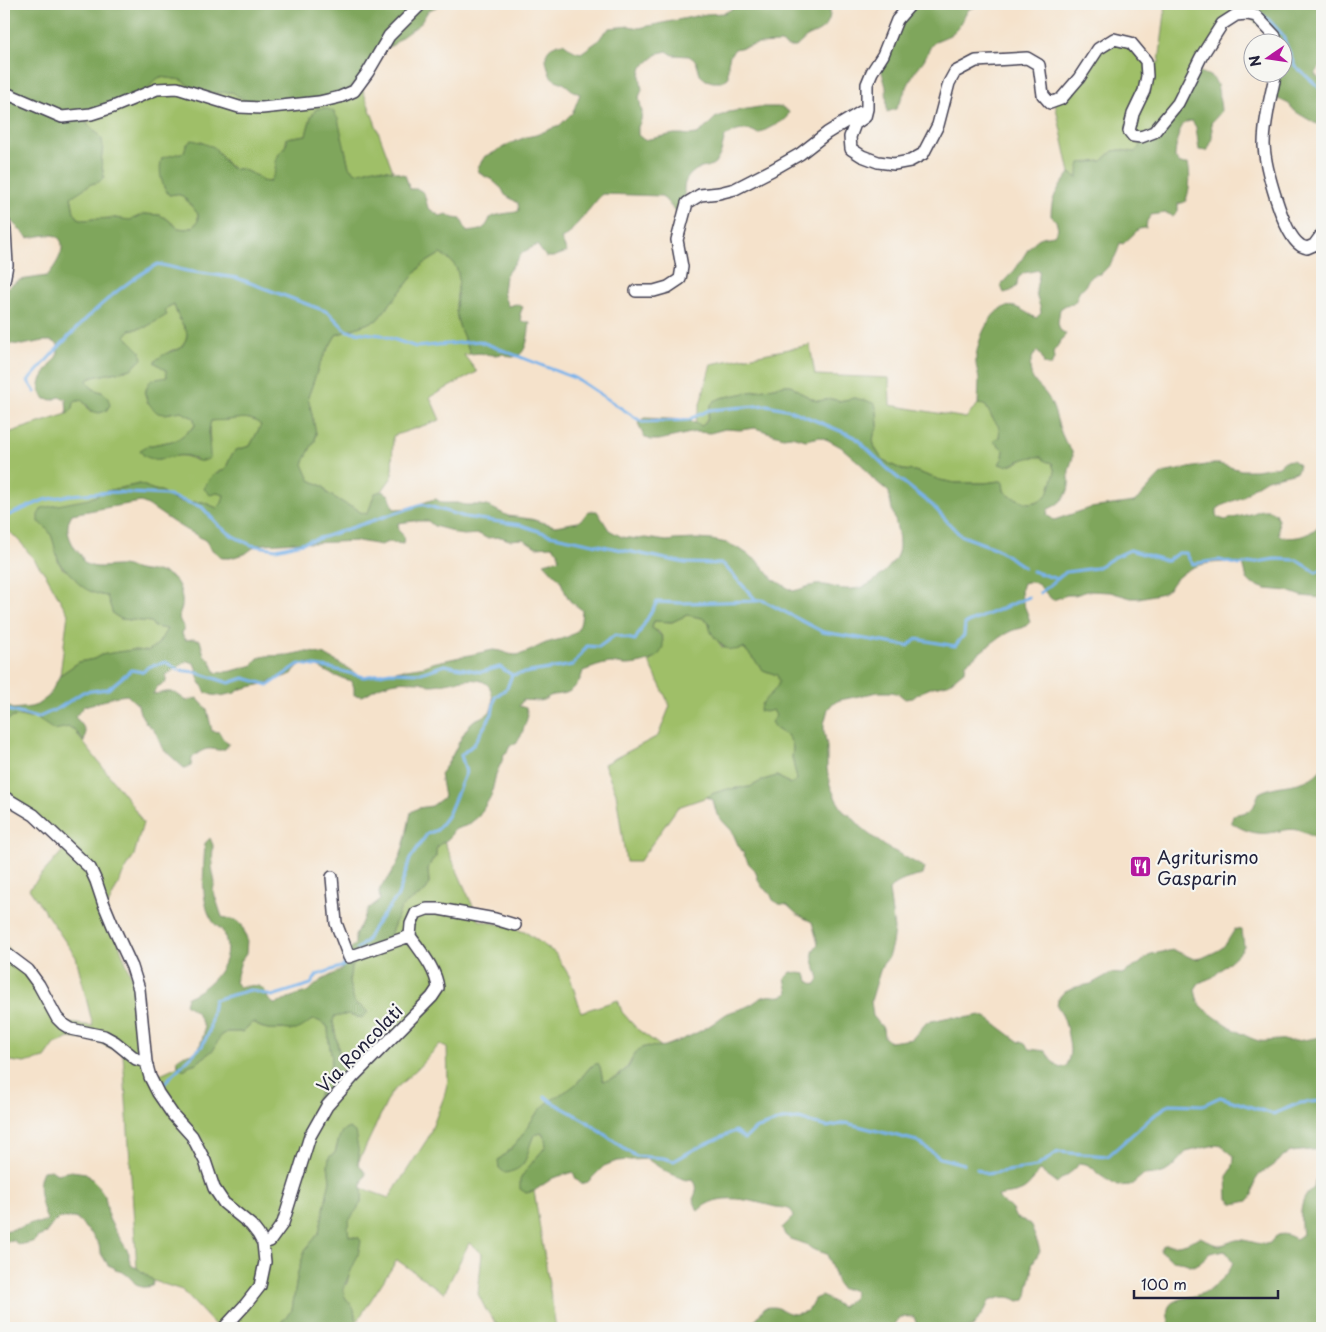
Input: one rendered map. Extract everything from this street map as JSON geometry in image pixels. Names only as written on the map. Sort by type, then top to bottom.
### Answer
[{"type":"street","points":[[4,91],[62,118],[105,110],[157,89],[177,88],[239,107],[262,108],[319,102],[340,97],[354,90],[368,72],[389,36],[420,4]]},
{"type":"street","points":[[911,4],[897,20],[883,55],[872,72],[867,84],[865,117],[855,124],[850,138],[851,149],[862,156],[878,162],[894,164],[910,161],[923,154],[938,125],[949,83],[955,72],[976,62],[1027,58],[1039,65],[1043,95],[1050,103],[1061,99],[1079,78],[1098,49],[1114,39],[1131,43],[1146,61],[1147,76],[1144,91],[1133,114],[1129,131],[1132,136],[1141,137],[1154,132],[1178,103],[1222,24],[1236,16],[1247,14],[1256,16],[1271,32]]},
{"type":"street","points":[[1274,82],[1268,108],[1264,146],[1271,186],[1287,228],[1299,245],[1307,248],[1314,245],[1322,234]]},
{"type":"street","points":[[636,291],[654,291],[680,279],[682,267],[676,240],[687,203],[700,195],[735,189],[764,174],[800,154],[827,133],[866,109]]},
{"type":"street","points":[[4,223],[8,265],[4,281]]},
{"type":"street","points":[[4,797],[34,815],[90,868],[134,975],[138,989],[146,1062],[150,1077],[173,1115],[192,1136],[205,1161],[214,1188],[224,1203],[251,1225],[263,1244],[265,1262],[260,1286],[224,1328]]},
{"type":"street","points":[[332,877],[336,923],[349,957],[410,936],[411,924],[416,913],[427,909],[439,909],[495,918],[515,925]]},
{"type":"street","name":"Via Roncolati","points":[[263,1244],[270,1241],[283,1223],[310,1136],[327,1106],[432,997],[438,988],[431,968],[410,936]]},
{"type":"street","points":[[4,952],[28,970],[39,985],[57,1018],[63,1024],[71,1029],[104,1036],[115,1042],[136,1059],[146,1062]]},
{"type":"green space","points":[[4,4],[442,4],[428,11],[420,24],[387,48],[342,96],[251,104],[232,92],[210,93],[188,85],[182,80],[160,77],[154,81],[140,99],[87,115],[86,123],[102,139],[101,161],[104,177],[99,182],[91,184],[71,197],[74,212],[78,218],[85,220],[115,218],[130,220],[144,214],[159,215],[178,228],[186,229],[193,227],[198,221],[198,214],[183,196],[169,195],[164,187],[160,172],[162,158],[184,152],[186,145],[192,140],[214,147],[228,166],[242,169],[257,176],[262,181],[269,182],[274,174],[277,159],[284,149],[287,138],[306,135],[311,117],[316,109],[325,108],[333,111],[338,119],[349,167],[356,173],[374,168],[405,175],[410,189],[418,189],[424,193],[428,208],[440,216],[447,214],[453,218],[461,219],[467,232],[482,229],[493,216],[519,211],[518,203],[505,195],[502,189],[491,179],[478,171],[478,167],[485,156],[509,144],[560,125],[573,112],[580,94],[550,75],[546,54],[553,46],[563,43],[574,51],[581,53],[598,41],[610,28],[629,26],[639,28],[706,14],[724,13],[737,4],[835,4],[830,9],[829,19],[825,27],[805,38],[796,47],[788,47],[781,43],[758,44],[735,49],[730,55],[728,63],[728,78],[721,82],[706,80],[700,75],[696,61],[689,56],[673,55],[667,51],[659,53],[642,67],[640,75],[642,90],[639,97],[642,112],[638,135],[644,140],[674,134],[697,134],[715,118],[729,112],[759,107],[782,107],[789,112],[786,119],[758,134],[750,130],[741,130],[725,137],[715,163],[696,170],[686,180],[684,192],[687,201],[675,211],[662,196],[602,194],[567,236],[561,239],[567,252],[553,257],[546,257],[537,245],[523,252],[505,276],[503,292],[508,306],[516,304],[523,307],[520,314],[522,322],[530,322],[528,339],[524,350],[517,356],[471,354],[457,317],[456,307],[459,281],[455,267],[450,260],[440,254],[422,265],[377,320],[336,335],[320,363],[308,397],[316,433],[315,441],[303,464],[310,480],[324,487],[327,493],[347,505],[367,514],[375,493],[382,491],[389,495],[394,509],[409,508],[436,499],[442,503],[488,506],[508,516],[531,519],[555,526],[578,522],[589,511],[597,511],[609,530],[622,537],[667,541],[697,539],[727,543],[759,562],[773,579],[793,591],[818,585],[853,589],[871,583],[888,568],[897,555],[899,538],[889,492],[841,447],[820,437],[806,440],[791,436],[783,437],[755,428],[725,429],[710,433],[695,432],[651,440],[644,437],[638,423],[644,418],[688,420],[702,426],[707,421],[710,406],[714,401],[721,398],[791,385],[817,401],[832,399],[839,401],[854,398],[875,404],[878,427],[873,441],[875,448],[883,461],[903,470],[915,471],[955,483],[1000,481],[1003,482],[1004,491],[1010,496],[1028,503],[1044,498],[1049,491],[1055,472],[1052,463],[1045,461],[1042,457],[1037,457],[1027,458],[1009,465],[999,464],[1004,450],[993,441],[999,437],[999,428],[985,405],[978,404],[977,349],[983,332],[993,315],[1007,307],[1018,308],[1036,318],[1041,313],[1036,292],[1039,270],[1024,273],[1018,278],[1017,286],[1011,291],[1004,293],[1001,286],[1034,242],[1042,237],[1054,235],[1058,229],[1056,221],[1051,216],[1054,198],[1070,173],[1078,178],[1080,163],[1102,161],[1113,151],[1135,152],[1140,147],[1144,137],[1172,113],[1195,70],[1213,78],[1217,84],[1221,112],[1211,123],[1212,137],[1207,151],[1199,150],[1196,127],[1192,121],[1186,122],[1180,129],[1177,139],[1175,158],[1180,164],[1188,164],[1189,168],[1189,188],[1185,202],[1178,204],[1178,211],[1173,216],[1166,213],[1151,215],[1147,221],[1146,228],[1139,229],[1123,244],[1120,243],[1108,267],[1101,274],[1090,277],[1073,304],[1066,305],[1060,309],[1058,323],[1060,330],[1066,334],[1053,352],[1054,359],[1051,366],[1044,364],[1042,357],[1037,351],[1031,361],[1031,376],[1051,402],[1062,434],[1073,455],[1069,470],[1067,493],[1059,503],[1048,509],[1047,515],[1054,520],[1090,508],[1134,502],[1160,475],[1167,472],[1211,464],[1219,464],[1241,470],[1256,470],[1279,466],[1285,461],[1292,460],[1299,465],[1297,472],[1267,479],[1243,497],[1217,509],[1217,517],[1225,520],[1261,510],[1269,510],[1275,513],[1278,520],[1279,535],[1289,538],[1306,535],[1319,525],[1322,525],[1322,598],[1302,596],[1288,591],[1266,589],[1252,584],[1247,579],[1243,564],[1227,562],[1203,564],[1195,567],[1182,574],[1163,593],[1139,598],[1131,598],[1110,592],[1088,591],[1053,600],[1037,584],[1033,582],[1023,583],[1021,593],[1030,622],[1025,627],[1009,632],[992,643],[966,663],[965,670],[948,684],[933,687],[913,698],[905,699],[899,694],[892,692],[878,692],[833,703],[828,709],[824,724],[827,746],[827,769],[830,785],[844,812],[885,846],[925,868],[923,875],[909,878],[889,890],[894,929],[892,944],[888,958],[880,971],[871,1001],[873,1016],[883,1028],[884,1037],[890,1042],[912,1039],[927,1022],[950,1017],[964,1018],[980,1015],[1030,1049],[1045,1051],[1060,1068],[1067,1066],[1070,1052],[1069,1039],[1057,1006],[1058,999],[1063,993],[1076,987],[1091,984],[1111,973],[1122,974],[1151,954],[1174,950],[1194,959],[1202,958],[1222,948],[1235,929],[1242,930],[1244,946],[1213,977],[1199,983],[1195,989],[1197,999],[1204,1009],[1218,1019],[1250,1038],[1259,1041],[1296,1041],[1322,1037],[1322,1149],[1290,1152],[1283,1156],[1259,1175],[1255,1181],[1253,1195],[1248,1201],[1234,1204],[1228,1199],[1227,1176],[1234,1162],[1234,1156],[1222,1146],[1215,1145],[1186,1152],[1165,1172],[1143,1175],[1131,1185],[1117,1186],[1086,1164],[1079,1163],[1057,1183],[1039,1171],[1023,1190],[998,1196],[1012,1210],[1016,1218],[1030,1224],[1040,1251],[1032,1264],[1032,1274],[1025,1300],[1018,1301],[1007,1297],[989,1301],[973,1327],[969,1328],[918,1328],[914,1317],[904,1317],[898,1319],[893,1328],[750,1328],[764,1308],[774,1307],[797,1314],[807,1311],[814,1299],[821,1296],[841,1307],[853,1298],[855,1291],[841,1289],[827,1254],[812,1249],[806,1244],[790,1239],[785,1235],[782,1228],[793,1217],[791,1210],[746,1200],[725,1199],[706,1205],[698,1211],[693,1199],[696,1184],[693,1179],[685,1180],[665,1171],[647,1159],[617,1161],[604,1166],[588,1182],[581,1184],[573,1172],[553,1178],[534,1191],[526,1193],[520,1189],[520,1180],[546,1146],[542,1133],[534,1135],[526,1160],[519,1168],[505,1173],[499,1168],[498,1160],[515,1144],[542,1108],[576,1084],[591,1067],[598,1063],[603,1081],[610,1079],[627,1069],[639,1049],[648,1046],[661,1047],[689,1037],[728,1013],[747,1006],[763,997],[781,996],[788,993],[785,978],[791,972],[806,974],[808,981],[815,985],[819,979],[813,961],[813,953],[818,944],[812,922],[798,915],[787,905],[779,904],[773,900],[770,893],[759,882],[755,870],[749,864],[732,831],[717,815],[713,800],[707,797],[728,789],[750,787],[763,780],[777,776],[790,784],[797,780],[792,757],[792,743],[788,736],[775,728],[771,722],[776,716],[773,710],[759,711],[779,682],[777,675],[763,670],[744,648],[732,650],[723,646],[712,634],[709,622],[702,618],[687,615],[672,622],[654,621],[652,628],[660,634],[663,643],[659,654],[650,660],[631,665],[610,663],[600,665],[583,671],[577,684],[569,692],[550,696],[541,701],[523,700],[519,706],[526,708],[528,715],[521,736],[504,754],[496,774],[491,796],[479,816],[468,825],[453,830],[450,837],[438,846],[436,856],[428,869],[429,883],[426,891],[401,908],[387,942],[362,957],[351,968],[349,983],[355,1004],[368,1012],[363,1018],[349,1014],[334,1017],[333,1022],[344,1079],[322,1104],[316,1099],[327,1080],[332,1058],[328,1027],[317,1020],[311,1021],[296,1030],[266,1028],[253,1022],[242,1032],[227,1032],[221,1035],[214,1049],[197,1063],[190,1065],[184,1070],[178,1066],[177,1059],[183,1055],[194,1053],[199,1048],[204,1034],[204,1027],[197,1013],[185,1004],[187,997],[196,993],[213,980],[224,963],[226,954],[227,944],[224,934],[211,918],[205,901],[203,876],[205,843],[210,838],[213,845],[212,867],[215,883],[213,890],[222,917],[236,920],[242,925],[247,939],[246,954],[241,961],[235,982],[239,987],[254,985],[261,987],[268,999],[274,1004],[309,991],[320,981],[341,970],[350,949],[355,944],[355,936],[368,909],[380,900],[380,888],[388,879],[398,861],[411,812],[418,808],[432,806],[444,797],[440,774],[470,724],[487,715],[491,710],[492,694],[489,686],[483,682],[466,680],[431,685],[421,682],[399,682],[380,686],[362,696],[354,695],[352,681],[305,663],[296,668],[292,674],[241,689],[235,693],[220,696],[205,692],[194,663],[187,661],[166,675],[166,682],[157,687],[153,694],[171,692],[186,701],[197,698],[207,709],[212,731],[219,732],[223,739],[229,743],[223,750],[206,749],[201,751],[192,758],[191,766],[184,768],[162,748],[157,735],[140,713],[138,705],[127,695],[112,697],[84,706],[75,717],[84,728],[84,742],[75,730],[69,727],[54,730],[36,718],[13,717],[4,722],[4,703],[13,709],[37,705],[49,696],[60,675],[79,662],[117,652],[148,651],[158,644],[167,629],[154,627],[151,622],[121,619],[113,614],[107,596],[85,589],[79,584],[61,565],[51,535],[38,522],[38,515],[42,508],[89,499],[102,492],[140,484],[161,491],[174,500],[181,502],[203,502],[217,508],[222,503],[224,495],[217,493],[210,495],[204,489],[206,485],[212,476],[225,470],[236,450],[250,446],[261,425],[245,418],[211,421],[209,434],[210,458],[202,461],[188,456],[152,459],[144,456],[140,450],[147,446],[177,440],[195,426],[194,418],[181,411],[165,414],[158,413],[150,406],[146,398],[146,390],[151,380],[167,377],[166,370],[154,362],[166,354],[180,349],[186,339],[187,332],[174,304],[165,311],[167,315],[146,327],[130,330],[125,336],[141,352],[142,359],[131,369],[87,380],[93,388],[106,395],[110,405],[106,411],[99,413],[91,411],[81,400],[74,402],[73,409],[67,414],[66,399],[59,397],[53,400],[45,399],[41,393],[41,381],[58,353],[58,344],[52,341],[22,345],[4,343],[4,289],[20,280],[47,276],[58,261],[62,243],[59,238],[53,235],[28,238],[4,214]],"holes":[[[141,502],[206,541],[210,548],[222,558],[245,554],[257,545],[264,544],[358,541],[381,545],[388,542],[403,544],[404,536],[399,531],[398,523],[414,521],[428,521],[434,526],[456,534],[479,534],[486,538],[501,537],[509,540],[523,539],[536,547],[552,546],[558,551],[559,559],[544,563],[560,580],[570,601],[582,610],[580,625],[569,636],[516,655],[493,650],[364,678],[325,655],[311,652],[266,656],[258,658],[253,665],[216,673],[210,660],[204,655],[200,640],[185,640],[182,634],[184,627],[179,616],[182,606],[181,595],[178,584],[173,578],[162,573],[141,571],[122,566],[97,567],[88,565],[70,539],[68,525],[72,514]]]},
{"type":"green space","points":[[908,4],[985,4],[969,9],[956,30],[936,41],[931,46],[924,60],[914,73],[896,109],[887,112],[886,87],[880,65]]},
{"type":"green space","points":[[1166,4],[1248,4],[1245,12],[1233,13],[1172,113],[1144,137],[1140,147],[1135,152],[1113,151],[1102,161],[1080,163],[1078,178],[1070,173],[1055,103],[1097,53],[1123,40],[1142,61],[1159,63]]},
{"type":"green space","points":[[1248,4],[1322,4],[1322,66],[1315,75],[1322,80],[1322,124],[1317,124],[1296,112],[1289,104],[1272,96],[1274,82],[1294,82],[1294,32],[1265,32],[1245,12]]},
{"type":"green space","points":[[160,77],[182,80],[188,85],[217,93],[232,92],[251,104],[361,85],[393,171],[374,168],[356,173],[349,167],[345,149],[325,108],[316,109],[311,117],[306,135],[287,138],[285,148],[276,162],[274,177],[269,182],[262,181],[257,176],[228,165],[214,147],[200,141],[184,152],[162,159],[169,195],[183,196],[198,214],[198,221],[193,227],[186,229],[178,228],[159,215],[144,214],[130,221],[115,218],[85,220],[78,218],[74,212],[71,196],[91,184],[99,182],[104,177],[101,161],[103,147],[97,133],[86,122],[87,115],[140,99],[154,81]]},
{"type":"green space","points":[[440,254],[450,260],[458,274],[457,317],[471,354],[464,355],[477,372],[430,397],[440,420],[393,436],[392,477],[382,491],[375,493],[367,514],[360,512],[327,493],[324,487],[310,480],[302,464],[315,441],[316,433],[308,397],[320,363],[336,335],[377,320],[422,265]]},
{"type":"green space","points":[[174,304],[186,332],[186,339],[180,349],[172,350],[154,362],[167,370],[167,377],[147,386],[145,394],[147,402],[165,414],[181,411],[194,418],[195,426],[177,440],[147,446],[159,459],[182,456],[196,461],[210,443],[209,428],[211,421],[245,418],[261,425],[250,446],[236,450],[225,470],[217,472],[217,493],[224,495],[222,503],[217,508],[203,502],[181,503],[161,491],[140,484],[102,492],[45,526],[50,531],[58,561],[62,568],[69,572],[80,584],[100,595],[107,596],[113,614],[121,619],[151,622],[154,627],[167,629],[158,644],[148,651],[133,650],[101,655],[94,659],[79,662],[60,675],[68,614],[46,575],[22,544],[4,526],[4,446],[11,432],[67,414],[73,409],[74,402],[82,400],[91,412],[103,392],[93,388],[86,380],[131,369],[142,359],[125,336],[130,330],[146,327],[166,315],[165,311]]},
{"type":"green space","points":[[810,345],[815,375],[889,378],[890,405],[966,418],[978,404],[985,405],[1000,430],[999,437],[1004,450],[1000,464],[1011,464],[1036,456],[1052,463],[1055,472],[1045,498],[1028,503],[1010,496],[1004,491],[1003,482],[1000,481],[955,483],[915,471],[903,470],[883,461],[873,441],[878,427],[877,411],[854,398],[839,401],[832,399],[817,401],[791,385],[784,385],[721,398],[712,404],[702,426],[695,423],[711,364]]},
{"type":"green space","points":[[687,615],[702,618],[709,622],[712,633],[722,647],[744,648],[763,670],[777,675],[780,682],[777,689],[761,704],[766,712],[773,709],[777,716],[775,728],[788,736],[792,743],[792,757],[797,780],[791,784],[777,776],[763,780],[750,787],[728,789],[714,793],[678,807],[639,862],[626,862],[616,793],[604,764],[658,736],[670,706],[649,662],[660,653],[663,638],[659,632],[652,628],[654,621],[672,622]]},
{"type":"green space","points":[[13,717],[36,717],[51,726],[69,727],[75,730],[130,802],[143,823],[134,855],[106,910],[139,997],[149,1079],[178,1066],[184,1070],[190,1065],[197,1063],[214,1049],[220,1035],[227,1032],[242,1032],[253,1022],[260,1027],[280,1030],[300,1027],[312,1020],[316,1020],[328,1027],[332,1058],[327,1080],[316,1099],[342,1064],[333,1022],[334,1017],[349,1014],[356,1017],[362,1007],[355,1004],[349,983],[351,968],[362,957],[387,942],[401,908],[426,891],[429,883],[428,869],[436,856],[437,847],[444,841],[479,920],[507,926],[527,933],[555,953],[570,977],[581,1012],[618,1000],[622,1012],[637,1029],[662,1047],[648,1046],[635,1053],[623,1072],[611,1080],[603,1081],[600,1067],[591,1066],[572,1088],[546,1104],[536,1114],[520,1139],[498,1160],[531,1142],[534,1135],[541,1133],[545,1139],[546,1146],[528,1168],[520,1182],[526,1193],[534,1191],[556,1328],[500,1328],[486,1310],[478,1294],[482,1253],[469,1243],[444,1293],[397,1260],[356,1323],[354,1309],[345,1297],[343,1289],[347,1283],[359,1238],[349,1236],[347,1229],[351,1215],[357,1209],[362,1196],[361,1188],[389,1198],[428,1138],[444,1097],[448,1080],[447,1047],[440,1044],[391,1093],[358,1163],[359,1154],[339,1138],[335,1153],[328,1165],[330,1180],[319,1233],[305,1250],[298,1272],[292,1310],[282,1321],[280,1328],[218,1328],[182,1290],[154,1281],[137,1268],[123,1054],[96,1041],[70,1038],[55,1044],[45,1058],[24,1063],[4,1060],[4,944],[68,1023],[93,1026],[76,957],[29,889],[66,847],[4,798],[4,722]]},
{"type":"green space","points":[[1322,768],[1322,840],[1293,830],[1254,833],[1244,830],[1231,822],[1233,815],[1252,809],[1259,793],[1267,789],[1308,779]]},
{"type":"green space","points":[[349,1128],[355,1132],[359,1154],[358,1163],[366,1174],[362,1182],[361,1202],[348,1225],[349,1236],[359,1238],[361,1241],[358,1255],[343,1289],[345,1297],[354,1309],[355,1328],[279,1328],[282,1321],[292,1310],[298,1272],[305,1250],[319,1233],[330,1180],[329,1157],[335,1153],[342,1131]]},
{"type":"green space","points":[[1322,1168],[1322,1328],[1171,1328],[1168,1317],[1170,1305],[1174,1301],[1195,1296],[1208,1290],[1218,1283],[1230,1269],[1233,1262],[1225,1250],[1210,1253],[1193,1266],[1172,1260],[1160,1251],[1164,1245],[1183,1244],[1200,1237],[1219,1245],[1240,1240],[1267,1244],[1276,1236],[1282,1234],[1296,1239],[1302,1235],[1301,1209],[1305,1197],[1314,1188],[1315,1181]]},
{"type":"green space","points":[[51,1170],[57,1174],[71,1171],[86,1173],[97,1184],[105,1196],[109,1219],[129,1253],[132,1266],[154,1281],[152,1286],[139,1286],[126,1274],[108,1265],[91,1233],[75,1218],[60,1218],[54,1222],[45,1234],[33,1242],[18,1245],[13,1240],[4,1242],[4,1231],[47,1221],[39,1190],[43,1171]]},
{"type":"waterway","points":[[1244,4],[1256,12]]},
{"type":"waterway","points":[[1262,15],[1282,34],[1295,66],[1322,90]]},
{"type":"waterway","points":[[35,392],[28,381],[72,333],[104,302],[139,275],[158,264],[187,271],[237,278],[328,312],[347,331],[381,335],[416,347],[479,341],[577,379],[642,422],[688,420],[709,410],[767,405],[790,410],[855,437],[893,474],[932,505],[960,535],[997,549],[1024,567]]},
{"type":"waterway","points":[[4,520],[9,515],[44,500],[70,495],[112,492],[166,495],[202,507],[219,526],[251,545],[276,549],[324,537],[422,504],[465,517],[521,525],[550,535],[685,563],[723,564],[757,601]]},
{"type":"waterway","points":[[1040,593],[1066,572],[1096,568],[1130,550],[1167,561],[1178,553],[1186,553],[1192,564],[1219,560],[1239,565],[1275,559],[1297,560],[1316,572],[1322,569]]},
{"type":"waterway","points":[[1032,571],[1057,579]]},
{"type":"waterway","points":[[4,709],[37,718],[59,708],[83,692],[108,689],[131,670],[143,672],[148,667],[166,662],[178,670],[195,672],[229,683],[244,678],[269,685],[299,664],[330,668],[364,677],[390,672],[421,673],[445,665],[481,672],[500,667],[512,675],[573,665],[587,646],[599,647],[615,635],[635,640],[657,602],[762,600],[823,632],[908,646],[916,639],[955,646],[964,635],[965,624],[1029,597]]},
{"type":"waterway","points":[[357,949],[367,940],[374,927],[398,896],[410,859],[427,834],[437,830],[448,815],[466,772],[461,755],[474,744],[492,714],[495,697],[507,688],[512,675]]},
{"type":"waterway","points":[[160,1089],[202,1046],[209,1032],[214,1000],[250,990],[272,996],[311,984],[317,975],[343,966],[348,959]]},
{"type":"waterway","points":[[545,1096],[586,1121],[636,1156],[663,1158],[674,1161],[735,1131],[745,1139],[755,1129],[782,1120],[799,1119],[827,1127],[846,1123],[917,1141],[940,1158],[964,1164]]},
{"type":"waterway","points":[[977,1169],[986,1174],[1036,1167],[1058,1152],[1108,1156],[1169,1104],[1203,1105],[1220,1097],[1273,1114],[1300,1103],[1322,1101]]},
{"type":"place","name":"Agriturismo Gasparin","points":[[1141,866]]}]
